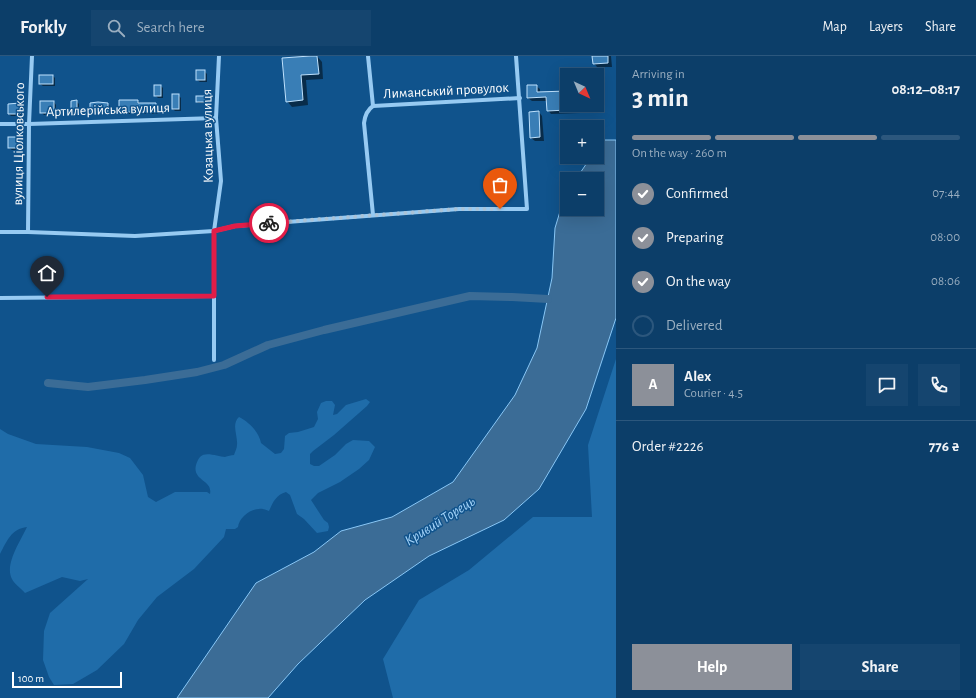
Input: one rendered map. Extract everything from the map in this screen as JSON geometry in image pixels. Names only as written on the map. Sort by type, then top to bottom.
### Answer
[{"type":"street","name":"вулиця Ціолковського","points":[[28,232],[29,124],[32,56]]},
{"type":"street","name":"Козацька вулиця","points":[[214,360],[214,231],[221,181],[216,118],[219,56]]},
{"type":"street","points":[[368,56],[373,106],[369,108],[365,115],[364,123],[373,215]]},
{"type":"street","points":[[0,232],[135,236],[214,231],[235,226],[459,209],[527,209],[516,56]]},
{"type":"street","name":"Лиманський провулок","points":[[373,106],[520,98]]},
{"type":"street","name":"Артилерійська вулиця","points":[[0,124],[216,118]]},
{"type":"street","points":[[0,298],[214,296]]},
{"type":"shaded area","points":[[616,359],[616,698],[393,698],[383,659],[419,600],[469,570],[533,517],[592,517],[588,445]]},
{"type":"shaded area","points":[[366,399],[370,402],[367,406],[310,454],[310,464],[319,466],[353,440],[369,441],[375,447],[369,460],[359,469],[340,482],[318,493],[311,500],[324,520],[328,523],[328,531],[317,533],[297,514],[290,495],[286,492],[277,497],[269,511],[264,509],[256,509],[249,512],[240,520],[238,527],[235,529],[226,529],[224,537],[194,569],[157,597],[138,620],[124,644],[97,670],[73,684],[54,685],[49,677],[43,660],[44,631],[50,613],[88,579],[80,581],[62,577],[25,593],[13,581],[10,573],[10,567],[14,553],[27,527],[17,530],[10,536],[0,554],[0,429],[8,434],[36,444],[87,447],[119,453],[130,458],[143,475],[148,497],[156,502],[175,492],[207,492],[210,494],[209,486],[199,478],[197,474],[196,465],[200,457],[205,454],[225,457],[234,455],[237,445],[235,423],[239,417],[253,428],[261,443],[275,454],[281,453],[284,449],[285,436],[289,433],[314,427],[318,419],[317,412],[321,403],[332,401],[335,405],[333,415],[337,414],[346,405]]},
{"type":"water","name":"Кривий Торець","points":[[604,140],[616,140],[616,318],[586,409],[539,489],[504,520],[429,556],[365,600],[298,664],[268,698],[177,698],[256,583],[314,552],[341,531],[392,517],[453,482],[515,395],[537,348],[552,278],[555,228],[560,212],[560,216],[604,216],[604,172],[581,172],[586,164],[604,164]]},
{"type":"building","points":[[317,56],[319,74],[301,75],[303,100],[286,102],[282,58]]},
{"type":"building","points":[[592,56],[608,56],[608,63],[593,64]]},
{"type":"building","points":[[196,70],[205,70],[205,80],[196,80]]},
{"type":"building","points":[[39,75],[53,75],[53,84],[39,84]]},
{"type":"building","points":[[154,85],[161,85],[161,96],[154,96]]},
{"type":"building","points":[[527,85],[537,85],[537,92],[560,91],[560,110],[547,111],[546,97],[527,98]]},
{"type":"building","points":[[172,94],[179,94],[179,109],[172,109]]},
{"type":"building","points":[[196,96],[205,96],[205,102],[196,102]]},
{"type":"building","points":[[77,100],[77,114],[71,114],[71,101]]},
{"type":"building","points":[[119,100],[138,100],[138,103],[156,103],[156,112],[119,112]]},
{"type":"building","points":[[40,101],[54,101],[54,113],[40,113]]},
{"type":"building","points":[[20,103],[20,114],[8,114],[8,104]]},
{"type":"building","points":[[90,103],[108,103],[108,112],[90,112]]},
{"type":"building","points":[[539,111],[540,137],[530,138],[529,112]]},
{"type":"building","points":[[8,137],[18,137],[18,148],[8,148]]},
{"type":"waterway","points":[[48,383],[88,387],[197,372],[224,365],[268,345],[324,330],[470,296],[548,299]]},
{"type":"way so far","points":[[269,223],[459,209],[500,209]]},
{"type":"route","points":[[47,297],[214,296],[214,231],[235,226],[269,223]]}]
